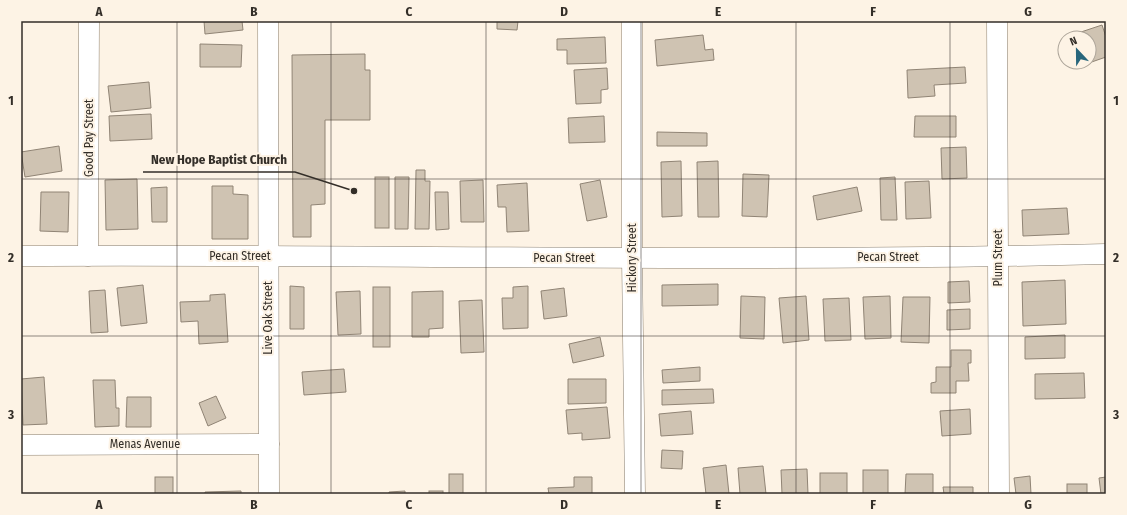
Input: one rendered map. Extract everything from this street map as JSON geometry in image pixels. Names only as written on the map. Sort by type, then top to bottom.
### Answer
[{"type":"street","name":"Good Pay Street","points":[[88,256],[89,21]]},
{"type":"street","name":"Live Oak Street","points":[[268,21],[269,494]]},
{"type":"street","name":"Hickory Street","points":[[632,21],[632,258],[635,494]]},
{"type":"street","name":"Plum Street","points":[[997,21],[999,494]]},
{"type":"street","name":"Pecan Street","points":[[21,256],[632,258],[998,257],[1106,254]]},
{"type":"street","name":"Menas Avenue","points":[[21,445],[269,444]]},
{"type":"building","points":[[204,21],[242,21],[243,30],[205,34]]},
{"type":"building","points":[[497,21],[518,21],[517,30],[497,29]]},
{"type":"building","points":[[1102,25],[1106,37],[1106,57],[1097,60],[1097,30],[1087,30]]},
{"type":"building","points":[[703,35],[705,50],[713,49],[714,60],[657,66],[655,40]]},
{"type":"building","points":[[605,37],[606,63],[567,64],[567,50],[557,50],[557,39]]},
{"type":"building","points":[[200,44],[242,45],[241,67],[200,67]]},
{"type":"building","points":[[365,54],[365,70],[370,70],[370,120],[325,120],[325,204],[311,205],[311,237],[293,237],[292,55]]},
{"type":"building","points":[[965,67],[966,83],[934,85],[935,96],[908,98],[907,70]]},
{"type":"building","points":[[607,68],[608,89],[601,90],[601,103],[576,104],[574,70]]},
{"type":"building","points":[[149,82],[151,108],[111,112],[108,86]]},
{"type":"building","points":[[151,114],[152,139],[110,141],[109,116]]},
{"type":"building","points":[[604,116],[605,142],[569,143],[568,118]]},
{"type":"building","points":[[915,116],[956,116],[956,137],[914,137]]},
{"type":"building","points":[[657,132],[707,133],[707,146],[657,146]]},
{"type":"building","points":[[59,146],[62,171],[25,177],[21,152]]},
{"type":"building","points":[[966,147],[967,178],[942,179],[941,148]]},
{"type":"building","points":[[681,161],[682,216],[662,217],[661,162]]},
{"type":"building","points":[[718,161],[719,217],[698,217],[697,162]]},
{"type":"building","points":[[416,170],[425,170],[425,181],[430,181],[429,229],[415,229]]},
{"type":"building","points":[[743,174],[769,175],[767,217],[742,216]]},
{"type":"building","points":[[375,177],[389,177],[389,228],[375,228]]},
{"type":"building","points":[[395,177],[409,177],[408,229],[395,229]]},
{"type":"building","points":[[895,177],[897,220],[881,220],[880,178]]},
{"type":"building","points":[[137,179],[138,229],[106,230],[105,180]]},
{"type":"building","points":[[483,180],[484,222],[461,222],[460,181]]},
{"type":"building","points":[[600,180],[607,217],[587,221],[580,184]]},
{"type":"building","points":[[929,181],[931,218],[906,219],[905,182]]},
{"type":"building","points":[[527,183],[529,231],[507,232],[506,207],[498,207],[497,185]]},
{"type":"building","points":[[212,186],[233,186],[233,194],[248,195],[248,239],[212,239]]},
{"type":"building","points":[[167,187],[167,222],[152,222],[151,188]]},
{"type":"building","points":[[857,187],[862,211],[817,220],[813,196]]},
{"type":"building","points":[[41,192],[69,192],[68,232],[40,231]]},
{"type":"building","points":[[435,192],[448,192],[449,229],[436,230]]},
{"type":"building","points":[[1067,208],[1069,234],[1023,236],[1022,210]]},
{"type":"building","points":[[1065,280],[1066,324],[1023,326],[1022,282]]},
{"type":"building","points":[[969,281],[970,302],[948,303],[948,282]]},
{"type":"building","points":[[718,284],[718,305],[662,306],[662,285]]},
{"type":"building","points":[[143,285],[147,323],[121,326],[117,288]]},
{"type":"building","points":[[290,286],[304,287],[304,329],[290,329]]},
{"type":"building","points":[[528,286],[528,328],[503,329],[502,298],[513,298],[513,287]]},
{"type":"building","points":[[373,287],[390,287],[390,347],[373,347]]},
{"type":"building","points":[[564,288],[567,316],[544,319],[541,291]]},
{"type":"building","points":[[105,290],[108,332],[91,333],[89,291]]},
{"type":"building","points":[[360,291],[361,334],[338,335],[336,292]]},
{"type":"building","points":[[443,291],[443,328],[429,329],[429,337],[412,337],[412,292]]},
{"type":"building","points":[[225,294],[228,342],[199,344],[198,321],[181,322],[180,302],[210,301],[210,295]]},
{"type":"building","points":[[741,296],[765,297],[764,339],[740,338]]},
{"type":"building","points":[[806,296],[809,340],[783,343],[779,298]]},
{"type":"building","points":[[890,296],[891,338],[865,339],[863,297]]},
{"type":"building","points":[[903,297],[930,297],[929,343],[901,342]]},
{"type":"building","points":[[849,298],[851,340],[825,341],[823,299]]},
{"type":"building","points":[[482,300],[484,352],[461,353],[459,301]]},
{"type":"building","points":[[970,309],[970,329],[947,330],[947,310]]},
{"type":"building","points":[[1065,335],[1065,358],[1025,359],[1025,337]]},
{"type":"building","points":[[600,337],[604,356],[573,363],[569,344]]},
{"type":"building","points":[[951,350],[971,350],[971,363],[968,363],[969,381],[956,381],[956,393],[931,393],[931,383],[936,382],[936,367],[951,367]]},
{"type":"building","points":[[700,367],[700,381],[663,383],[662,370]]},
{"type":"building","points":[[344,369],[346,392],[304,395],[302,372]]},
{"type":"building","points":[[1084,373],[1085,398],[1035,399],[1035,374]]},
{"type":"building","points":[[44,377],[47,424],[23,425],[21,379]]},
{"type":"building","points":[[568,379],[606,379],[606,403],[568,404]]},
{"type":"building","points":[[93,380],[115,380],[116,408],[119,408],[119,426],[95,427]]},
{"type":"building","points":[[713,389],[714,403],[662,405],[662,390]]},
{"type":"building","points":[[216,396],[226,418],[208,426],[199,403]]},
{"type":"building","points":[[127,397],[151,397],[151,427],[126,427]]},
{"type":"building","points":[[607,407],[610,438],[582,440],[582,433],[568,434],[566,410]]},
{"type":"building","points":[[970,409],[971,434],[942,436],[940,411]]},
{"type":"building","points":[[691,411],[693,434],[661,436],[659,414]]},
{"type":"building","points":[[662,450],[683,451],[682,469],[661,468]]},
{"type":"building","points":[[726,465],[729,494],[706,494],[703,468]]},
{"type":"building","points":[[763,466],[766,494],[740,494],[738,468]]},
{"type":"building","points":[[807,469],[808,494],[782,494],[781,470]]},
{"type":"building","points":[[863,470],[888,470],[888,494],[863,494]]},
{"type":"building","points":[[820,473],[847,473],[847,494],[820,494]]},
{"type":"building","points":[[449,474],[463,474],[463,494],[449,494]]},
{"type":"building","points":[[906,474],[933,474],[933,494],[905,494]]},
{"type":"building","points":[[1030,476],[1031,494],[1016,494],[1014,478]]},
{"type":"building","points":[[155,477],[173,477],[173,494],[155,494]]},
{"type":"building","points":[[574,477],[592,477],[592,494],[549,494],[548,488],[574,487]]},
{"type":"building","points":[[1106,477],[1106,494],[1101,494],[1099,478]]},
{"type":"building","points":[[1067,484],[1087,484],[1087,494],[1067,494]]},
{"type":"building","points":[[943,487],[973,487],[973,494],[944,494]]},
{"type":"building","points":[[241,491],[241,494],[205,494],[205,492]]},
{"type":"building","points":[[405,491],[405,494],[389,494],[389,492]]},
{"type":"building","points":[[429,491],[443,491],[443,494],[429,494]]},
{"type":"place","name":"New Hope Baptist Church","points":[[354,191]]}]
